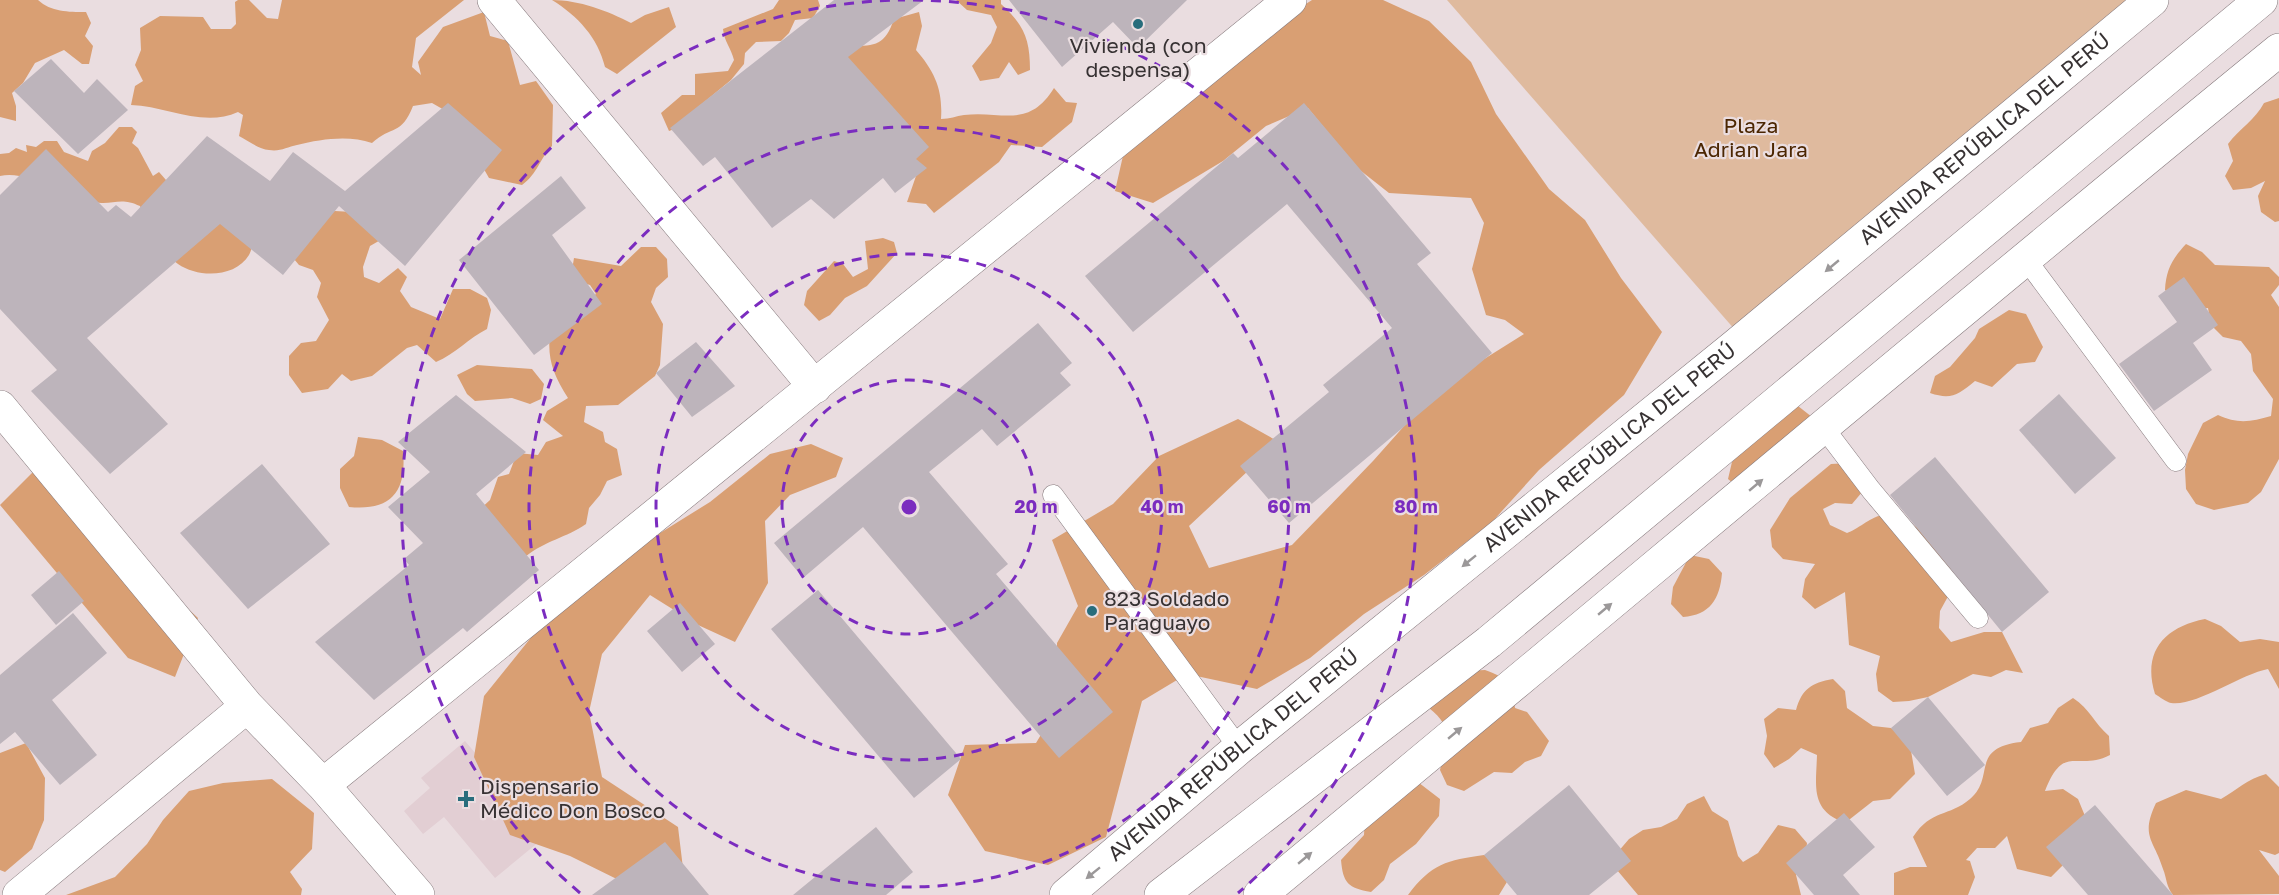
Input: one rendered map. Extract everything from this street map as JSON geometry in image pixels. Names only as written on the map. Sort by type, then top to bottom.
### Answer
[{"type":"main road","points":[[494,0],[815,387]]},
{"type":"main road","points":[[323,785],[1290,0]]},
{"type":"main road","name":"AVENIDA REPÚBLICA DEL PERÚ","points":[[1066,895],[1239,748],[1735,346],[2152,0]]},
{"type":"main road","points":[[1161,895],[1489,642],[2261,0]]},
{"type":"main road","points":[[1260,895],[1824,428],[2025,258],[2279,50]]},
{"type":"main road","points":[[0,407],[248,706],[323,785],[418,895]]},
{"type":"main road","points":[[19,895],[248,706]]},
{"type":"lane","points":[[2025,258],[2176,461]]},
{"type":"lane","points":[[1824,428],[1871,490],[1978,618]]},
{"type":"lane","points":[[1053,495],[1239,748]]},
{"type":"shaded area","points":[[0,0],[38,0],[54,9],[86,12],[91,23],[85,36],[93,46],[89,64],[82,64],[64,50],[35,63],[23,83],[12,93],[16,106],[16,121],[0,117]]},
{"type":"shaded area","points":[[249,0],[267,18],[278,19],[282,0],[464,0],[416,38],[412,67],[421,75],[418,62],[443,27],[484,12],[490,36],[508,41],[520,85],[536,81],[553,105],[552,146],[532,176],[522,185],[489,178],[453,115],[432,103],[413,106],[400,126],[372,143],[354,139],[335,139],[280,150],[265,149],[239,136],[243,115],[238,112],[212,118],[131,105],[135,86],[143,81],[135,65],[141,50],[140,28],[160,16],[203,17],[211,29],[231,29],[236,24],[235,2]]},
{"type":"shaded area","points":[[552,0],[593,7],[631,23],[645,15],[669,7],[676,27],[617,74],[605,67],[602,56],[586,29]]},
{"type":"shaded area","points":[[779,0],[818,0],[820,6],[813,18],[795,20],[789,33],[781,41],[756,42],[745,53],[744,64],[731,80],[697,108],[685,125],[669,131],[661,113],[682,95],[695,95],[695,74],[728,71],[734,60],[723,29],[773,9]]},
{"type":"shaded area","points":[[956,0],[1001,0],[1001,4],[1024,33],[1029,50],[1030,70],[1018,75],[1009,62],[999,78],[980,81],[972,66],[991,43],[997,27],[991,15],[967,10]]},
{"type":"shaded area","points":[[1312,0],[1383,0],[1429,21],[1471,62],[1496,114],[1549,189],[1585,220],[1621,278],[1662,332],[1624,395],[1539,470],[1492,522],[1424,575],[1364,614],[1310,658],[1257,689],[1187,674],[1142,701],[1106,837],[1048,865],[985,851],[948,795],[965,745],[1036,743],[1057,708],[1057,643],[1078,606],[1052,540],[1113,504],[1159,456],[1238,419],[1279,442],[1189,526],[1209,568],[1292,545],[1373,461],[1438,388],[1524,334],[1505,320],[1486,315],[1472,269],[1484,223],[1471,198],[1389,193],[1356,167],[1308,108],[1266,126],[1223,161],[1153,203],[1115,191],[1125,147],[1264,31]]},
{"type":"shaded area","points":[[919,12],[922,26],[916,50],[933,74],[939,90],[941,119],[977,114],[1024,114],[1044,101],[1054,88],[1066,102],[1077,103],[1072,122],[1042,147],[1011,145],[999,162],[934,213],[926,204],[907,202],[916,176],[841,73],[851,46],[879,42],[891,28],[894,19]]},
{"type":"shaded area","points":[[2279,98],[2279,221],[2275,222],[2261,212],[2258,196],[2265,181],[2251,188],[2233,190],[2225,176],[2233,161],[2228,144],[2264,103]]},
{"type":"shaded area","points":[[119,127],[132,127],[137,132],[132,143],[138,148],[153,176],[159,172],[166,180],[178,184],[254,237],[250,253],[243,263],[226,272],[206,273],[186,269],[165,253],[150,230],[140,206],[121,201],[94,202],[22,176],[0,176],[0,154],[9,153],[16,148],[27,152],[26,145],[36,147],[44,141],[57,141],[64,152],[88,161],[92,151],[105,143]]},
{"type":"shaded area","points":[[335,211],[352,212],[384,238],[370,246],[363,267],[364,277],[379,283],[398,268],[407,277],[400,291],[411,307],[440,319],[453,289],[470,289],[487,298],[491,310],[487,329],[436,362],[417,345],[407,348],[372,376],[351,381],[342,374],[328,389],[302,393],[289,375],[289,356],[301,343],[316,341],[329,320],[317,297],[321,283],[313,270],[299,265],[284,247],[310,216]]},
{"type":"shaded area","points":[[883,238],[894,242],[897,253],[867,286],[845,298],[830,315],[819,321],[804,305],[807,291],[834,261],[843,264],[853,277],[868,269],[865,241]]},
{"type":"shaded area","points":[[2186,244],[2202,252],[2215,265],[2269,267],[2279,277],[2279,285],[2271,295],[2279,307],[2279,459],[2261,492],[2248,503],[2214,510],[2196,504],[2186,489],[2185,470],[2188,454],[2203,423],[2218,415],[2231,420],[2244,421],[2271,416],[2273,399],[2253,371],[2251,354],[2241,341],[2223,337],[2211,325],[2208,308],[2184,305],[2165,290],[2171,265]]},
{"type":"shaded area","points":[[641,247],[656,247],[667,259],[668,277],[656,288],[651,302],[663,324],[660,365],[655,376],[618,405],[586,406],[584,422],[603,432],[605,442],[617,449],[622,475],[607,481],[600,495],[589,508],[586,524],[525,557],[477,512],[490,500],[498,477],[509,474],[517,453],[538,455],[546,442],[563,436],[543,420],[547,411],[568,398],[558,380],[550,356],[551,327],[596,294],[590,285],[576,281],[572,270],[574,258],[621,266]]},
{"type":"shaded area","points":[[2009,310],[2026,314],[2043,347],[2035,362],[2017,364],[1992,387],[1975,381],[1954,395],[1943,396],[1930,393],[1935,376],[1950,367],[1975,338],[1979,329]]},
{"type":"shaded area","points":[[477,365],[532,369],[544,384],[541,399],[530,404],[512,398],[475,401],[467,394],[457,375]]},
{"type":"shaded area","points":[[1798,406],[1812,417],[1740,489],[1728,479],[1732,462],[1744,449]]},
{"type":"shaded area","points":[[358,437],[382,440],[403,451],[404,466],[398,488],[393,496],[375,506],[349,507],[340,488],[340,469],[354,456]]},
{"type":"shaded area","points":[[811,444],[843,458],[836,477],[790,495],[765,521],[768,583],[735,642],[698,625],[650,595],[602,654],[589,712],[602,777],[678,827],[686,893],[637,889],[570,856],[510,835],[474,757],[484,696],[570,589],[710,502],[770,454]]},
{"type":"shaded area","points":[[1850,463],[1863,491],[1852,504],[1835,503],[1823,509],[1830,525],[1847,533],[1876,517],[1892,516],[1916,526],[1936,546],[1957,580],[1940,611],[1939,628],[1951,642],[1984,632],[2002,632],[2023,673],[2006,670],[1991,677],[1973,674],[1928,697],[1909,701],[1893,702],[1878,691],[1876,674],[1880,656],[1849,645],[1845,592],[1815,609],[1802,597],[1805,579],[1815,564],[1783,559],[1772,547],[1770,530],[1790,498],[1831,464]]},
{"type":"shaded area","points":[[37,468],[198,618],[175,677],[128,658],[0,505]]},
{"type":"shaded area","points":[[1690,555],[1709,559],[1722,573],[1721,582],[1716,598],[1707,609],[1692,616],[1683,617],[1671,604],[1673,587]]},
{"type":"shaded area","points":[[2205,619],[2221,626],[2240,642],[2260,639],[2279,642],[2279,689],[2268,669],[2181,703],[2171,703],[2155,694],[2152,666],[2154,654],[2160,644],[2178,628]]},
{"type":"shaded area","points":[[1485,670],[1508,683],[1515,708],[1527,712],[1549,741],[1541,756],[1525,762],[1512,773],[1494,772],[1464,791],[1447,785],[1440,770],[1446,743],[1446,729],[1443,722],[1429,708],[1467,671]]},
{"type":"shaded area","points":[[1833,679],[1845,691],[1847,708],[1873,726],[1891,728],[1909,739],[1915,774],[1890,799],[1873,801],[1845,823],[1834,818],[1820,804],[1816,787],[1817,755],[1801,748],[1774,768],[1764,754],[1767,736],[1764,719],[1778,708],[1796,710],[1801,697],[1808,688]]},
{"type":"shaded area","points":[[2073,698],[2109,736],[2110,755],[2089,761],[2065,763],[2052,776],[2045,791],[2063,789],[2078,799],[2085,816],[2063,865],[2051,877],[2017,869],[2007,836],[1995,848],[1977,848],[1966,860],[1970,861],[1975,877],[1968,895],[1894,895],[1894,873],[1910,867],[1927,867],[1913,837],[1920,828],[1933,817],[1955,809],[1970,799],[1978,790],[1986,764],[1995,750],[2005,745],[2021,742],[2030,728],[2048,723],[2058,708]]},
{"type":"shaded area","name":"Dispensario Médico Don Bosco","points":[[465,741],[546,836],[495,878],[444,817],[423,834],[404,811],[430,788],[421,778]]},
{"type":"shaded area","points":[[26,743],[45,778],[44,820],[32,849],[5,872],[0,870],[0,753]]},
{"type":"shaded area","points":[[2266,774],[2279,787],[2279,853],[2275,855],[2259,850],[2279,876],[2279,894],[2173,895],[2150,838],[2149,823],[2156,803],[2186,790],[2221,799]]},
{"type":"shaded area","points":[[1410,776],[1440,799],[1439,816],[1416,844],[1390,864],[1384,880],[1371,892],[1357,889],[1345,879],[1341,860],[1364,835],[1365,817]]},
{"type":"shaded area","points":[[272,779],[314,813],[312,849],[290,872],[302,889],[301,895],[66,895],[115,877],[147,844],[163,820],[189,791],[223,783]]},
{"type":"shaded area","points":[[1704,796],[1712,811],[1728,821],[1738,856],[1743,862],[1758,853],[1778,825],[1795,829],[1807,843],[1805,861],[1796,875],[1801,895],[1638,895],[1617,870],[1617,853],[1629,839],[1643,830],[1661,827],[1677,819],[1687,804]]},
{"type":"shaded area","points":[[1484,855],[1503,861],[1510,877],[1499,895],[1408,895],[1424,876],[1441,865]]},
{"type":"green space","name":"Plaza Adrian Jara","points":[[1447,0],[2133,0],[1736,331]]},
{"type":"building","points":[[834,0],[924,0],[848,57],[929,147],[916,159],[927,168],[895,193],[883,178],[834,219],[811,199],[772,228],[715,157],[703,166],[670,128]]},
{"type":"building","points":[[1009,0],[1187,0],[1138,48],[1113,22],[1062,67]]},
{"type":"building","points":[[51,59],[84,93],[97,79],[128,110],[78,154],[14,91]]},
{"type":"building","points":[[448,103],[502,150],[405,266],[339,206],[283,275],[220,224],[87,338],[168,424],[110,474],[31,391],[57,370],[0,309],[0,195],[46,149],[108,212],[116,205],[131,217],[207,136],[270,181],[293,152],[345,191]]},
{"type":"building","points":[[1304,103],[1431,253],[1417,264],[1492,353],[1289,523],[1240,466],[1329,392],[1323,385],[1392,328],[1287,204],[1133,332],[1085,276],[1233,153],[1238,158]]},
{"type":"building","points":[[561,176],[586,208],[552,235],[602,304],[534,355],[459,260]]},
{"type":"building","points":[[2184,277],[2218,325],[2193,343],[2212,370],[2154,411],[2119,364],[2177,322],[2158,296]]},
{"type":"building","points":[[1038,323],[1072,363],[1060,373],[1071,385],[997,446],[982,429],[929,472],[1008,564],[996,574],[1113,712],[1059,758],[863,527],[803,578],[774,543]]},
{"type":"building","points":[[696,342],[735,386],[692,417],[656,373]]},
{"type":"building","points":[[2059,394],[2116,458],[2075,494],[2019,430]]},
{"type":"building","points":[[456,395],[526,452],[476,494],[539,570],[467,632],[463,628],[374,700],[315,642],[409,565],[404,559],[423,543],[388,507],[430,472],[398,442]]},
{"type":"building","points":[[1935,457],[2049,592],[2002,632],[1890,495]]},
{"type":"building","points":[[262,464],[330,544],[248,609],[180,533]]},
{"type":"building","points":[[59,571],[84,601],[56,625],[31,595]]},
{"type":"building","points":[[818,590],[961,759],[914,798],[771,629]]},
{"type":"building","points":[[680,603],[715,644],[682,672],[647,631]]},
{"type":"building","points":[[73,613],[107,653],[52,700],[97,755],[60,785],[15,732],[0,744],[0,675]]},
{"type":"building","points":[[1928,697],[1985,765],[1947,796],[1891,728]]},
{"type":"building","points":[[1569,785],[1631,861],[1589,895],[1517,895],[1484,855]]},
{"type":"building","points":[[2095,805],[2173,895],[2088,895],[2046,847]]},
{"type":"building","points":[[1844,813],[1875,847],[1843,875],[1860,895],[1814,895],[1786,863]]},
{"type":"building","points":[[876,827],[913,872],[886,895],[793,895]]},
{"type":"building","points":[[665,842],[709,895],[592,895]]},
{"type":"place","name":"Vivienda (con despensa)","points":[[1138,24]]},
{"type":"place","name":"823 Soldado Paraguayo","points":[[1092,611]]},
{"type":"place","name":"Dispensario Médico Don Bosco","points":[[466,799]]}]
